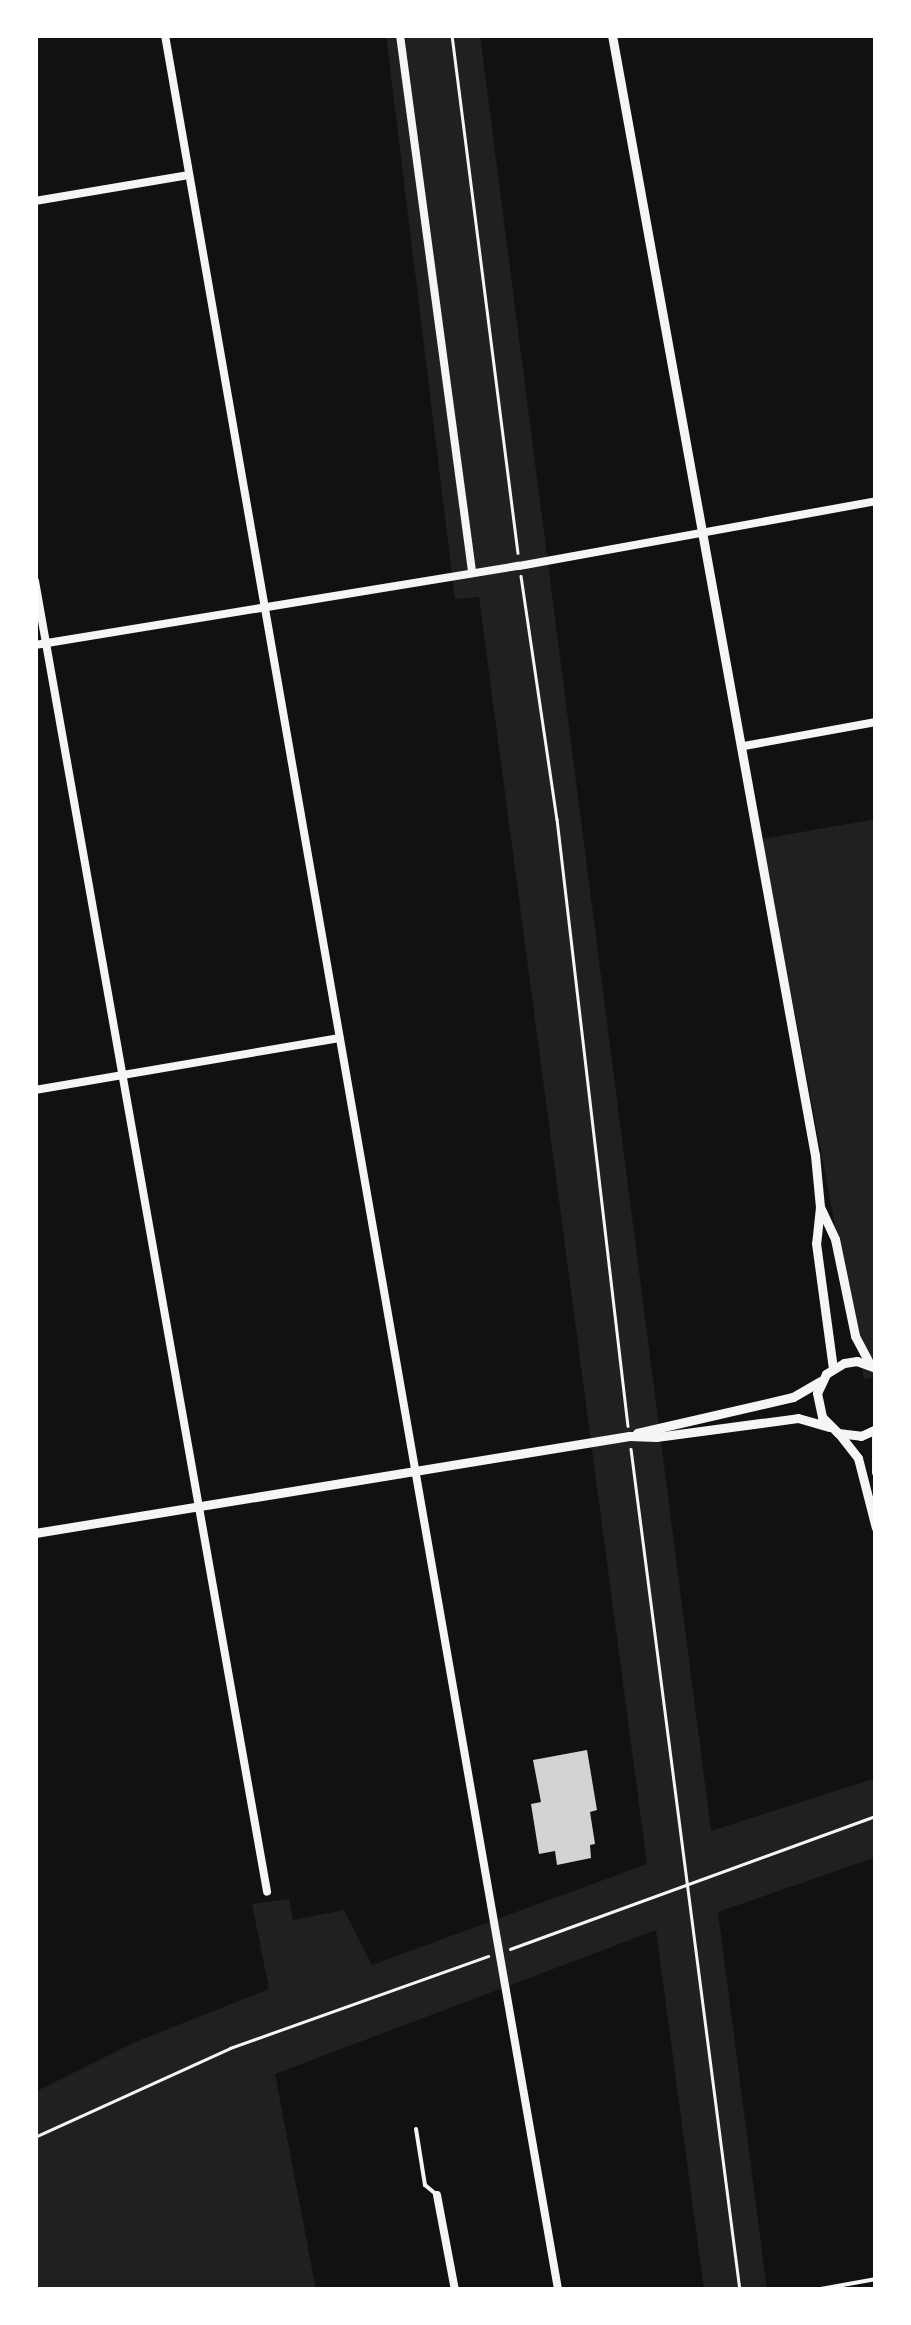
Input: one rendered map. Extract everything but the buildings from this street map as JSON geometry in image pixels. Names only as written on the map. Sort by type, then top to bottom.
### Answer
[{"type":"street","points":[[165,35],[558,2290]]},
{"type":"street","points":[[400,35],[472,571]]},
{"type":"street","points":[[612,35],[699,532],[744,746],[815,1155],[820,1207],[816,1243],[833,1368]]},
{"type":"street","points":[[35,201],[189,175]]},
{"type":"street","points":[[35,645],[520,566],[876,501]]},
{"type":"street","points":[[35,581],[267,1892]]},
{"type":"street","points":[[744,746],[876,722]]},
{"type":"street","points":[[35,1090],[340,1038]]},
{"type":"street","points":[[820,1207],[835,1239],[855,1336],[873,1366]]},
{"type":"street","points":[[629,1436],[793,1397],[821,1382],[833,1368],[857,1361],[873,1366]]},
{"type":"street","points":[[821,1382],[818,1406],[858,1458],[876,1528]]},
{"type":"street","points":[[35,1534],[629,1436],[798,1418],[861,1436],[876,1429]]},
{"type":"street","points":[[876,1437],[876,1472]]},
{"type":"street","points":[[436,2196],[454,2290]]},
{"type":"lane","points":[[416,2129],[425,2185],[436,2196]]},
{"type":"lane","points":[[816,2290],[876,2279]]},
{"type":"path","points":[[452,35],[520,566],[557,819],[629,1436],[740,2290]]},
{"type":"path","points":[[35,2137],[230,2048],[876,1816]]},
{"type":"shaded area","points":[[386,35],[480,35],[711,1831],[876,1778],[876,1857],[718,1912],[767,2290],[704,2290],[656,1930],[275,2074],[316,2290],[35,2290],[35,2092],[135,2042],[269,1989],[252,1904],[289,1899],[293,1920],[344,1910],[372,1965],[647,1864],[479,597],[455,599]]},
{"type":"shaded area","points":[[876,819],[876,1377],[864,1379],[762,839]]}]
